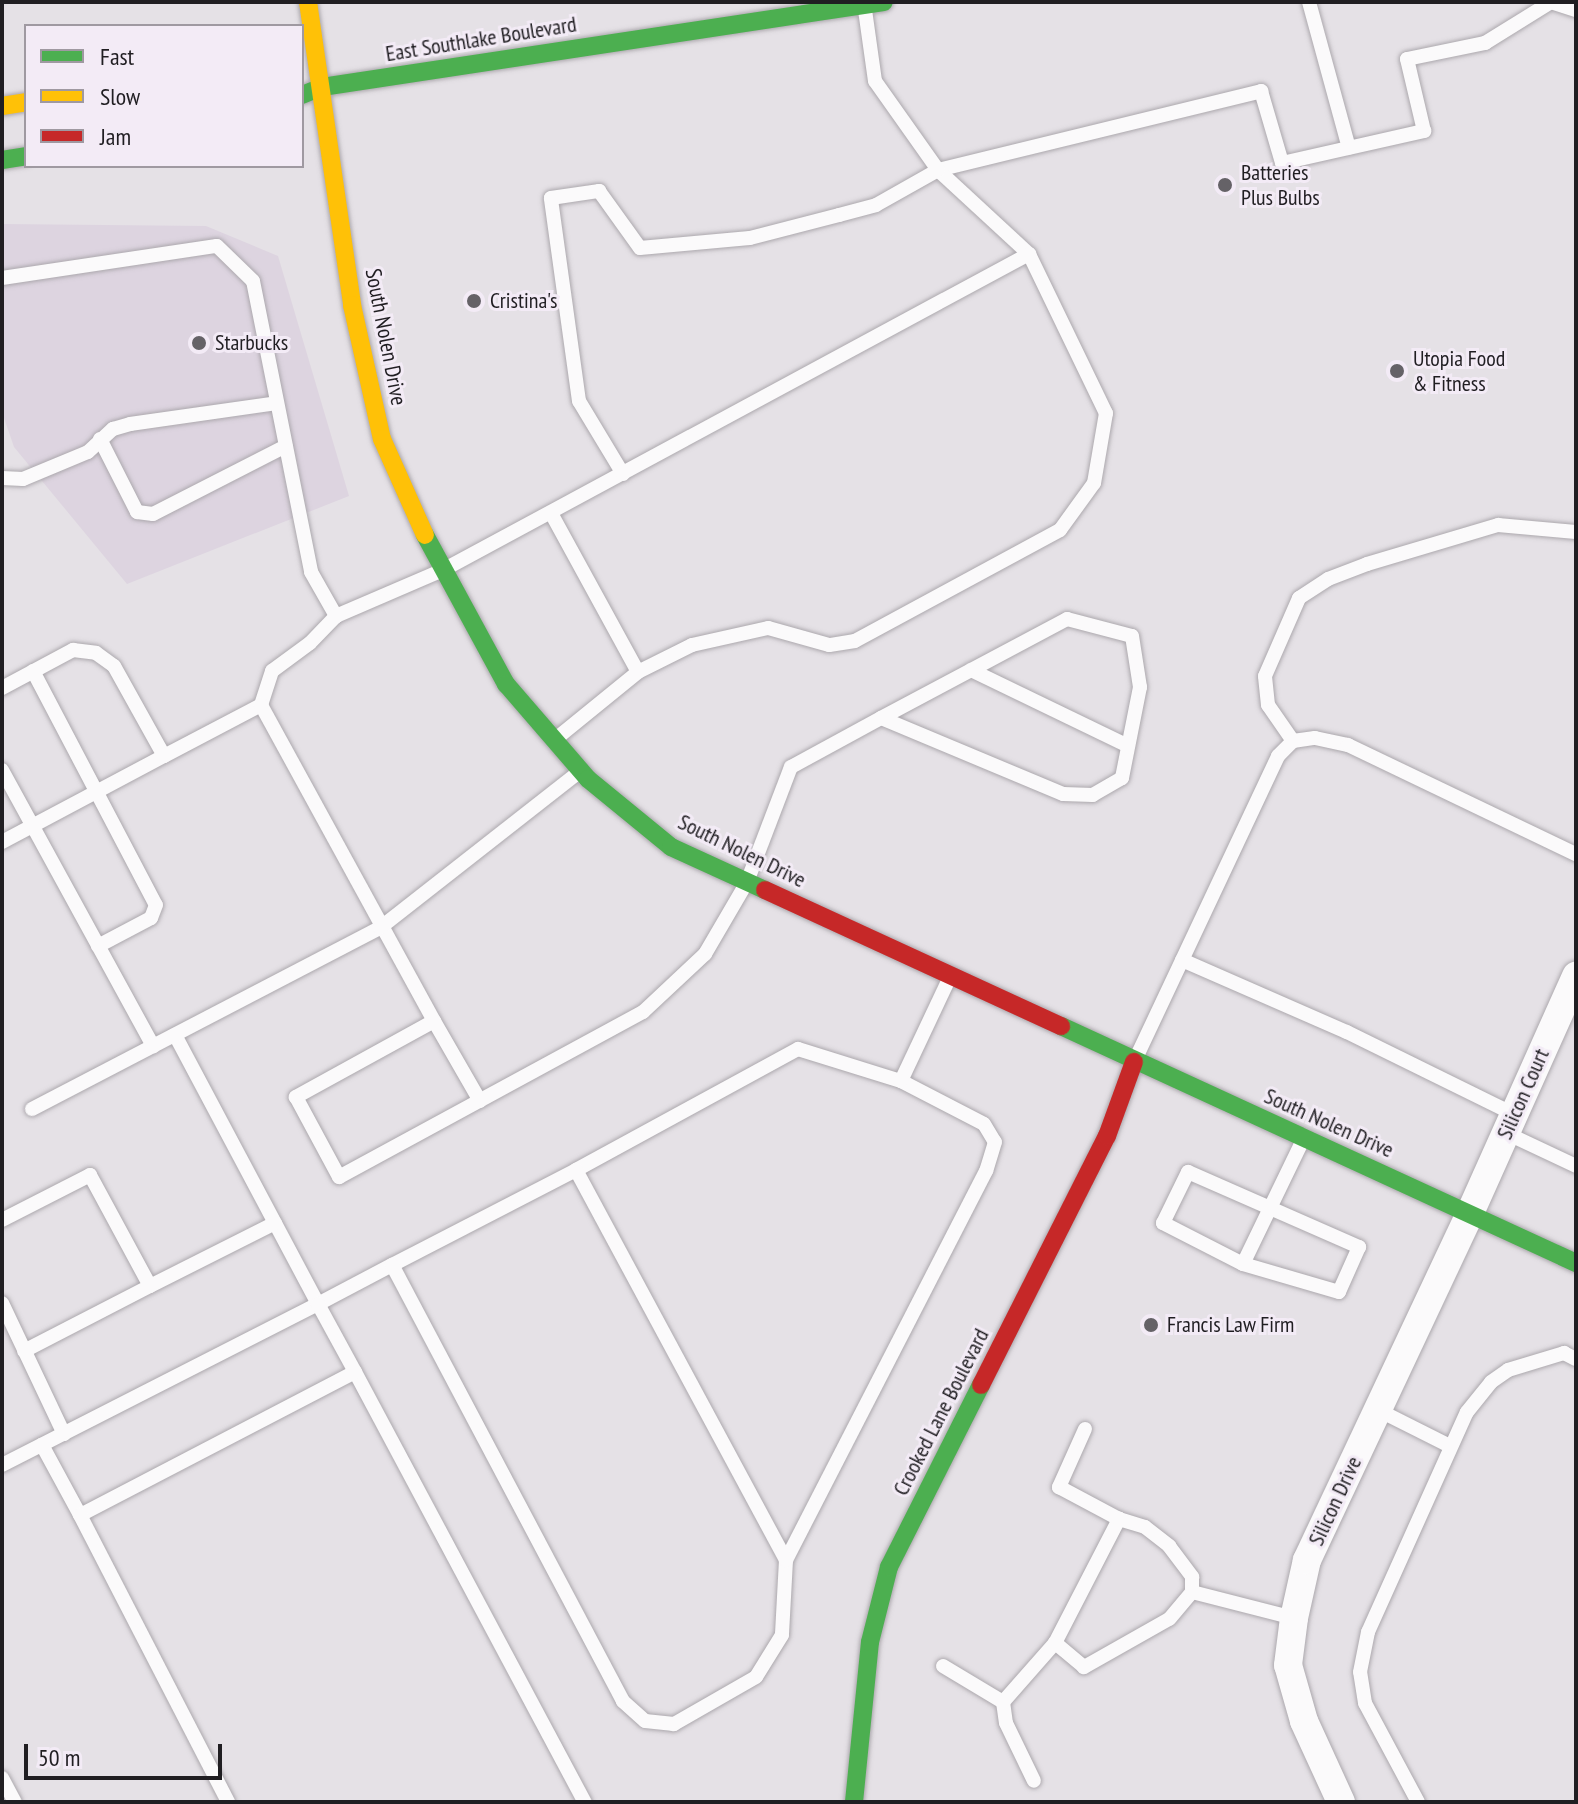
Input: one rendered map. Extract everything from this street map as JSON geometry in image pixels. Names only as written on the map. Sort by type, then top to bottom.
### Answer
[{"type":"street","name":"South Nolen Drive","points":[[308,2],[352,305],[382,439],[443,570],[506,684],[580,771],[671,847],[1576,1263]]},
{"type":"street","name":"East Southlake Boulevard","points":[[304,94],[322,87],[884,2]]},
{"type":"street","name":"East Southlake Boulevard","points":[[304,83],[322,87]]},
{"type":"street","points":[[2,106],[24,102]]},
{"type":"street","points":[[2,160],[24,156]]},
{"type":"street","name":"Silicon Court","points":[[1470,1213],[1576,976]]},
{"type":"street","name":"Crooked Lane Boulevard","points":[[854,1802],[870,1642],[889,1567],[1095,1160],[1134,1062]]},
{"type":"street","name":"Silicon Drive","points":[[1341,1802],[1304,1721],[1288,1665],[1294,1618],[1307,1560],[1470,1213]]},
{"type":"lane","points":[[1309,2],[1349,148]]},
{"type":"lane","points":[[623,474],[579,401],[551,198],[599,191],[640,248],[750,238],[876,205],[938,170],[1261,91],[1282,163],[1424,131],[1407,59],[1485,43],[1551,2],[1576,10]]},
{"type":"lane","points":[[554,740],[638,672],[692,645],[768,628],[829,645],[855,641],[1060,530],[1094,483],[1106,413],[1029,254],[938,170],[875,81],[864,4]]},
{"type":"lane","points":[[2,278],[217,246],[253,281],[311,572],[336,616]]},
{"type":"lane","points":[[2,842],[261,705],[272,671],[310,643],[336,616],[443,570],[1029,254]]},
{"type":"lane","points":[[2,478],[23,479],[88,452],[113,429],[130,424],[277,403]]},
{"type":"lane","points":[[100,439],[137,512],[153,514],[286,446]]},
{"type":"lane","points":[[551,513],[638,672]]},
{"type":"lane","points":[[1293,741],[1268,705],[1265,676],[1299,598],[1328,579],[1367,564],[1498,525],[1576,532]]},
{"type":"lane","points":[[434,1021],[296,1097],[339,1177],[643,1012],[705,954],[747,882],[791,767],[881,718],[1067,619],[1132,636],[1140,687],[1122,778],[1093,795],[1063,794],[881,718]]},
{"type":"lane","points":[[2,688],[73,650],[96,653],[114,666],[164,756]]},
{"type":"lane","points":[[971,670],[1128,746]]},
{"type":"lane","points":[[33,671],[156,905],[151,918],[98,946]]},
{"type":"lane","points":[[261,705],[380,928],[480,1101]]},
{"type":"lane","points":[[1134,1062],[1278,756],[1293,741],[1315,738],[1348,745],[1576,854]]},
{"type":"lane","points":[[2,770],[153,1046]]},
{"type":"lane","points":[[32,1109],[380,928],[580,771]]},
{"type":"lane","points":[[1182,960],[1347,1032],[1510,1124],[1576,1166]]},
{"type":"lane","points":[[901,1081],[950,976]]},
{"type":"lane","points":[[175,1035],[585,1802]]},
{"type":"lane","points":[[2,1465],[576,1170],[798,1049],[901,1081],[984,1124],[995,1142],[986,1171],[786,1560],[782,1635],[756,1677],[674,1724],[645,1721],[623,1701],[392,1265]]},
{"type":"lane","points":[[1243,1264],[1304,1138]]},
{"type":"lane","points":[[576,1170],[786,1560]]},
{"type":"lane","points":[[1188,1172],[1359,1247],[1339,1292],[1243,1264],[1163,1223],[1188,1172]]},
{"type":"lane","points":[[2,1220],[90,1175],[150,1286]]},
{"type":"lane","points":[[24,1351],[275,1223]]},
{"type":"lane","points":[[2,1303],[64,1434]]},
{"type":"lane","points":[[1418,1802],[1365,1703],[1361,1660],[1368,1632],[1467,1412],[1491,1382],[1508,1370],[1564,1353],[1576,1359]]},
{"type":"lane","points":[[80,1515],[355,1372]]},
{"type":"lane","points":[[1378,1410],[1450,1446]]},
{"type":"lane","points":[[1055,1643],[1084,1667],[1169,1619],[1192,1592],[1192,1577],[1169,1546],[1145,1527],[1119,1519],[1059,1487],[1085,1429]]},
{"type":"lane","points":[[42,1445],[228,1802]]},
{"type":"lane","points":[[1034,1781],[1006,1723],[1003,1702],[1055,1643],[1119,1519]]},
{"type":"lane","points":[[1192,1592],[1294,1618]]},
{"type":"lane","points":[[943,1666],[1003,1702]]},
{"type":"lane","points":[[2,1778],[15,1802]]},
{"type":"shaded area","points":[[2,224],[206,226],[278,256],[349,496],[127,584],[14,447],[2,412]]},
{"type":"traffic: fast","points":[[304,94],[322,87],[884,2]]},
{"type":"traffic: fast","points":[[2,160],[24,156]]},
{"type":"traffic: fast","points":[[425,535],[506,684],[588,779],[671,847],[765,890]]},
{"type":"traffic: fast","points":[[1061,1026],[1576,1263]]},
{"type":"traffic: fast","points":[[854,1802],[870,1642],[889,1567],[981,1385]]},
{"type":"traffic: slow","points":[[308,2],[352,305],[382,439],[425,535]]},
{"type":"traffic: slow","points":[[2,106],[24,102]]},
{"type":"traffic: jam","points":[[765,890],[1061,1026]]},
{"type":"traffic: jam","points":[[981,1385],[1107,1136],[1134,1062]]},
{"type":"place","name":"Batteries Plus Bulbs","points":[[1225,185]]},
{"type":"place","name":"Cristina's","points":[[474,301]]},
{"type":"place","name":"Starbucks","points":[[199,343]]},
{"type":"place","name":"Utopia Food & Fitness","points":[[1397,371]]},
{"type":"place","name":"Francis Law Firm","points":[[1151,1325]]}]
